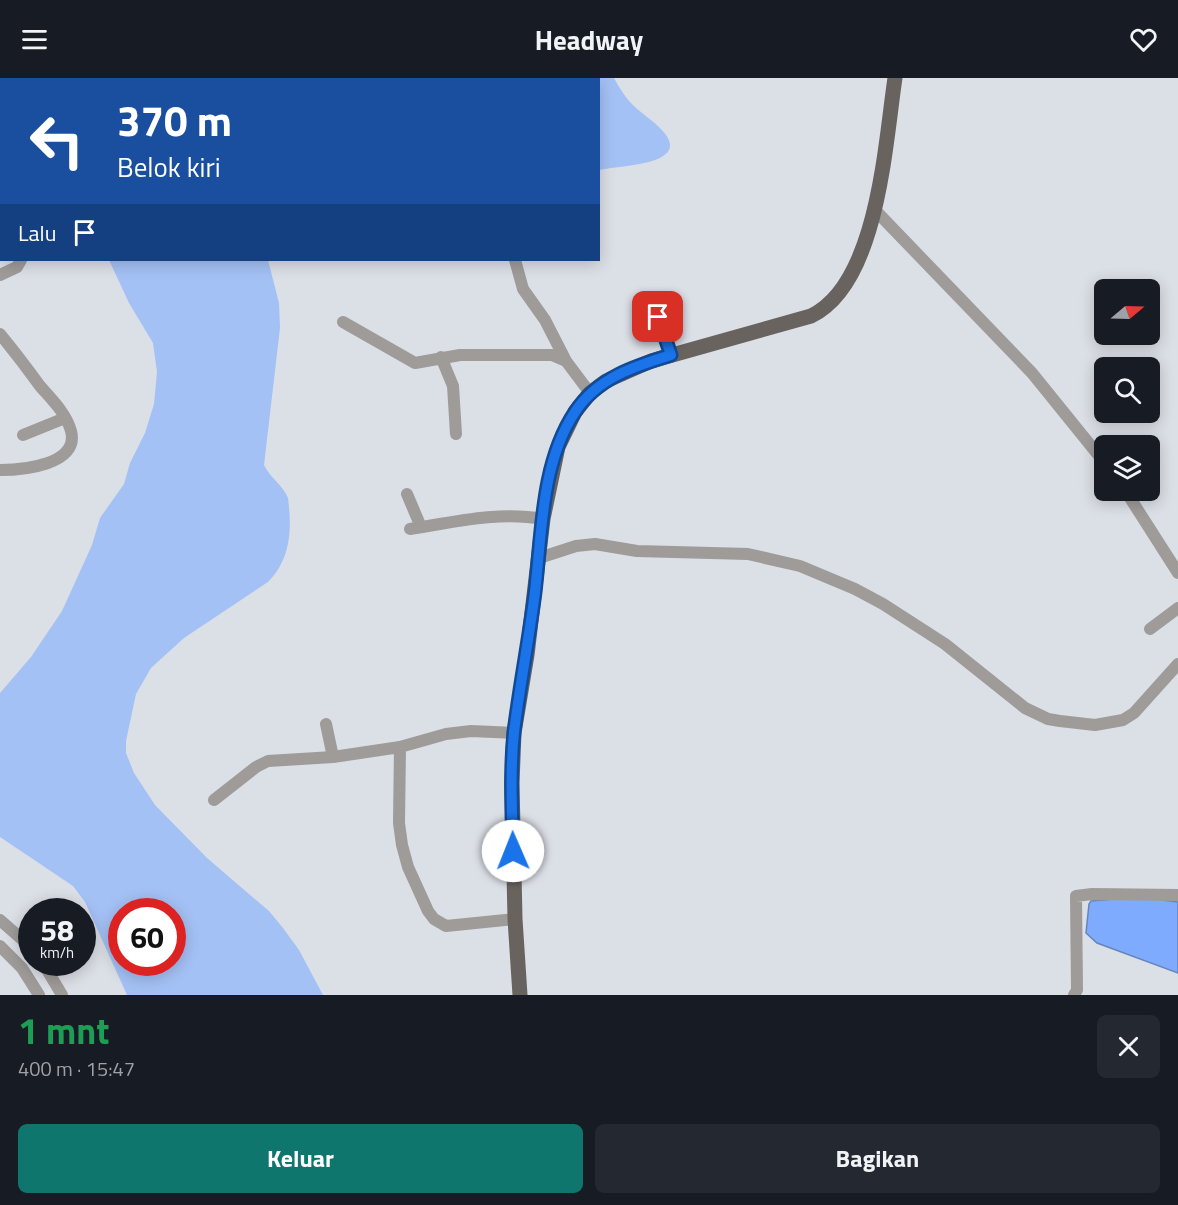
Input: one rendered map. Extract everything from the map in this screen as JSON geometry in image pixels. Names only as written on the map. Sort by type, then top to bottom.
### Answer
[{"type":"main road","points":[[520,995],[515,919],[512,783],[514,733],[543,519],[558,447],[575,412],[590,393],[623,372],[671,355],[811,316],[824,310],[842,290],[860,255],[875,210],[895,78]]},
{"type":"street","points":[[875,210],[1032,373],[1094,450]]},
{"type":"street","points":[[0,274],[17,267],[20,261]]},
{"type":"street","points":[[514,261],[524,289],[545,320],[566,361],[590,393]]},
{"type":"street","points":[[652,297],[671,355]]},
{"type":"street","points":[[343,322],[407,360],[422,363],[460,354],[542,354],[560,357],[566,361]]},
{"type":"street","points":[[0,334],[59,407],[70,429],[72,442],[65,454],[40,466],[0,470]]},
{"type":"street","points":[[441,357],[453,386],[456,434]]},
{"type":"street","points":[[23,435],[65,418]]},
{"type":"street","points":[[407,494],[416,528],[490,516],[543,519]]},
{"type":"street","points":[[1132,501],[1178,573]]},
{"type":"street","points":[[539,558],[576,546],[596,544],[637,551],[748,554],[800,566],[855,589],[883,604],[945,644],[1025,708],[1036,715],[1060,721],[1095,725],[1123,720],[1134,713],[1178,664]]},
{"type":"street","points":[[1150,629],[1178,608]]},
{"type":"street","points":[[326,724],[333,757]]},
{"type":"street","points":[[214,800],[256,767],[268,761],[333,757],[400,747],[459,732],[514,733]]},
{"type":"street","points":[[400,747],[402,845],[408,867],[428,911],[434,919],[446,926],[515,919]]},
{"type":"street","points":[[1075,995],[1077,990],[1077,896],[1092,894],[1178,895]]},
{"type":"street","points":[[0,920],[18,936]]},
{"type":"street","points":[[0,946],[22,968],[39,995]]},
{"type":"street","points":[[51,976],[62,995]]},
{"type":"shaded area","points":[[600,78],[614,78],[636,108],[660,128],[670,142],[669,150],[663,156],[637,165],[600,170]]},
{"type":"shaded area","points":[[109,261],[268,261],[279,303],[280,328],[264,465],[288,498],[290,521],[288,543],[281,564],[268,582],[184,638],[151,668],[136,694],[126,741],[126,753],[134,773],[155,805],[207,858],[269,911],[283,928],[299,950],[323,995],[127,995],[118,976],[186,976],[186,898],[108,898],[108,953],[96,926],[96,898],[82,898],[73,886],[0,837],[0,693],[31,657],[62,611],[92,545],[100,518],[124,484],[130,463],[145,433],[154,404],[157,372],[153,343],[129,303]]},
{"type":"shaded area","points":[[1139,897],[1178,902],[1178,973],[1097,943],[1086,933],[1091,901]]},
{"type":"route","points":[[513,851],[514,733],[527,655],[543,519],[552,467],[566,429],[575,412],[590,393],[623,372],[671,355],[658,317]]}]
